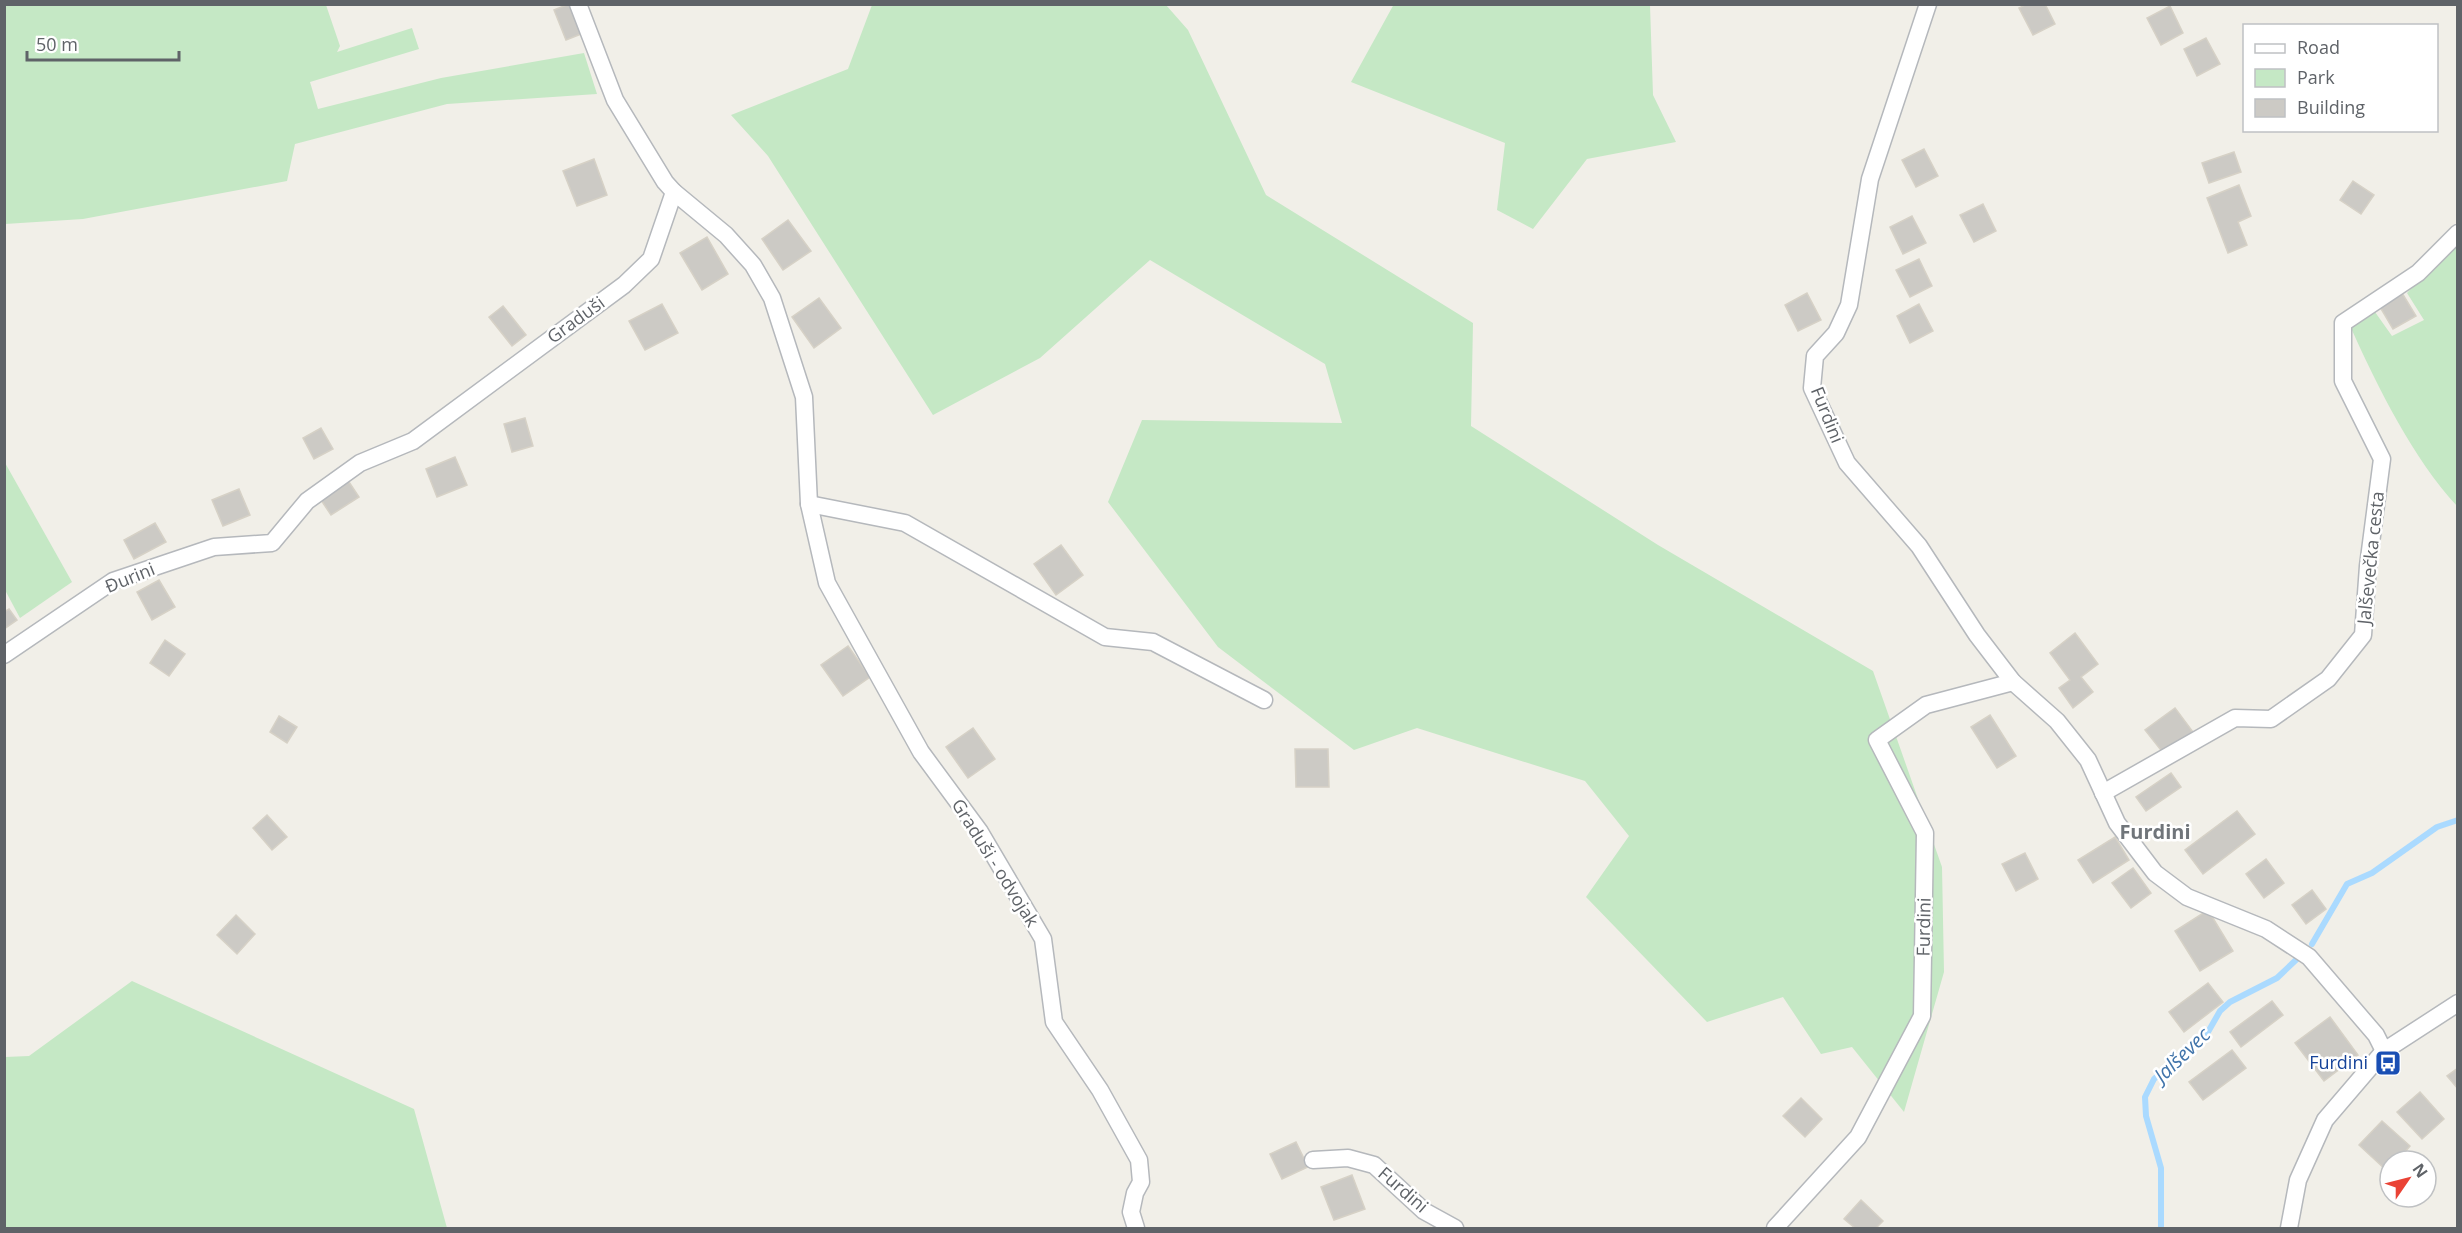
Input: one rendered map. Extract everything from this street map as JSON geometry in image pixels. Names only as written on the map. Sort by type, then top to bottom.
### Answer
[{"type":"street","points":[[578,4],[615,100],[665,182],[674,192]]},
{"type":"street","name":"Furdini","points":[[1928,4],[1870,179],[1849,305],[1836,333],[1815,356],[1812,388],[1847,463],[1919,546],[1977,635],[2013,682],[2057,721],[2088,760],[2117,823],[2155,873],[2187,897],[2266,929],[2309,957],[2376,1035],[2384,1051]]},
{"type":"street","name":"Graduši - odvojak","points":[[674,192],[726,235],[753,265],[772,298],[804,397],[809,504],[827,583],[921,752],[980,832],[1043,939],[1054,1022],[1100,1090],[1139,1160],[1141,1182],[1135,1193],[1131,1212],[1136,1228]]},
{"type":"street","name":"Graduši","points":[[272,543],[307,501],[360,463],[412,441],[624,285],[651,259],[674,192]]},
{"type":"street","name":"Jalševečka cesta","points":[[2103,793],[2235,718],[2271,719],[2328,679],[2363,635],[2368,566],[2382,459],[2343,381],[2343,323],[2418,273],[2457,234]]},
{"type":"street","points":[[809,504],[905,523],[1105,637],[1153,642],[1264,700]]},
{"type":"street","name":"Đurini","points":[[4,655],[113,581],[214,547],[272,543]]},
{"type":"street","name":"Furdini","points":[[1776,1228],[1858,1137],[1922,1016],[1925,833],[1877,740],[1926,705],[2013,682]]},
{"type":"street","points":[[2289,1228],[2298,1180],[2325,1120],[2384,1051],[2457,1003]]},
{"type":"street","name":"Furdini","points":[[1313,1160],[1348,1158],[1374,1165],[1424,1211],[1455,1228]]},
{"type":"green space","points":[[1394,4],[1650,5],[1653,95],[1676,142],[1587,159],[1533,229],[1497,210],[1505,143],[1351,82]]},
{"type":"green space","points":[[4,5],[326,5],[340,46],[337,52],[412,28],[419,49],[310,82],[318,109],[441,78],[584,53],[597,94],[447,104],[295,144],[287,181],[83,219],[5,224]]},
{"type":"green space","points":[[872,5],[1166,5],[1188,30],[1266,195],[1473,323],[1471,426],[1658,545],[1873,671],[1942,867],[1944,972],[1904,1112],[1852,1047],[1821,1054],[1783,997],[1707,1022],[1586,897],[1629,836],[1585,781],[1417,728],[1354,750],[1218,647],[1108,502],[1142,420],[1342,423],[1325,364],[1150,260],[1040,358],[933,415],[768,156],[731,115],[848,69]]},
{"type":"green space","points":[[2457,238],[2457,506],[2441,488],[2411,445],[2372,374],[2351,328],[2375,312],[2392,336],[2424,320],[2407,293]]},
{"type":"green space","points":[[4,461],[72,582],[20,618],[5,590]]},
{"type":"green space","points":[[132,981],[414,1109],[447,1228],[5,1228],[5,1057],[29,1056]]},
{"type":"building","points":[[569,4],[581,34],[566,40],[554,10]]},
{"type":"building","points":[[2027,4],[2045,4],[2055,24],[2033,35],[2019,8]]},
{"type":"building","points":[[2170,6],[2183,33],[2161,45],[2147,18]]},
{"type":"building","points":[[2206,38],[2220,64],[2197,76],[2184,49]]},
{"type":"building","points":[[1924,149],[1938,176],[1916,187],[1902,160]]},
{"type":"building","points":[[2234,152],[2241,172],[2209,183],[2202,163]]},
{"type":"building","points":[[594,159],[607,195],[577,206],[563,171]]},
{"type":"building","points":[[2353,181],[2374,195],[2361,214],[2340,200]]},
{"type":"building","points":[[2239,185],[2251,216],[2238,222],[2247,245],[2228,253],[2207,198]]},
{"type":"building","points":[[1983,204],[1996,231],[1974,242],[1960,215]]},
{"type":"building","points":[[1912,216],[1926,243],[1903,254],[1890,227]]},
{"type":"building","points":[[788,220],[811,251],[783,270],[762,239]]},
{"type":"building","points":[[707,237],[728,274],[702,290],[680,253]]},
{"type":"building","points":[[1919,259],[1932,286],[1910,297],[1896,270]]},
{"type":"building","points":[[1807,293],[1821,320],[1798,331],[1785,305]]},
{"type":"building","points":[[2402,293],[2416,316],[2393,329],[2380,307]]},
{"type":"building","points":[[819,298],[841,328],[814,348],[792,317]]},
{"type":"building","points":[[662,304],[678,333],[645,350],[629,321]]},
{"type":"building","points":[[1919,304],[1933,331],[1910,343],[1897,316]]},
{"type":"building","points":[[503,306],[526,335],[512,346],[489,317]]},
{"type":"building","points":[[525,418],[533,446],[512,452],[504,424]]},
{"type":"building","points":[[321,428],[333,449],[314,459],[303,438]]},
{"type":"building","points":[[455,457],[467,485],[437,497],[426,469]]},
{"type":"building","points":[[347,479],[359,497],[331,515],[319,497]]},
{"type":"building","points":[[239,489],[250,515],[223,526],[212,500]]},
{"type":"building","points":[[155,523],[166,542],[134,559],[124,540]]},
{"type":"building","points":[[1061,545],[1083,575],[1056,595],[1034,564]]},
{"type":"building","points":[[159,580],[175,607],[152,620],[137,592]]},
{"type":"building","points":[[9,609],[17,620],[4,629],[4,612]]},
{"type":"building","points":[[2075,633],[2098,664],[2081,677],[2093,692],[2073,708],[2059,688],[2070,680],[2050,653]]},
{"type":"building","points":[[165,640],[185,654],[169,676],[150,663]]},
{"type":"building","points":[[848,646],[870,677],[843,696],[821,665]]},
{"type":"building","points":[[2175,708],[2193,732],[2164,754],[2145,730]]},
{"type":"building","points":[[1990,715],[2016,756],[1997,768],[1971,727]]},
{"type":"building","points":[[279,716],[297,727],[287,743],[270,732]]},
{"type":"building","points":[[973,728],[995,759],[968,778],[946,747]]},
{"type":"building","points":[[1295,749],[1328,749],[1329,787],[1296,787]]},
{"type":"building","points":[[2171,773],[2181,787],[2146,811],[2136,797]]},
{"type":"building","points":[[2237,811],[2255,834],[2203,874],[2185,850]]},
{"type":"building","points":[[267,815],[287,837],[272,850],[253,828]]},
{"type":"building","points":[[2115,837],[2129,860],[2093,883],[2078,860]]},
{"type":"building","points":[[2025,853],[2038,879],[2016,891],[2002,864]]},
{"type":"building","points":[[2266,859],[2284,883],[2264,898],[2246,874]]},
{"type":"building","points":[[2133,868],[2151,893],[2131,908],[2112,883]]},
{"type":"building","points":[[2312,890],[2326,909],[2306,924],[2292,905]]},
{"type":"building","points":[[2208,910],[2233,951],[2200,971],[2175,931]]},
{"type":"building","points":[[236,915],[255,934],[237,954],[217,935]]},
{"type":"building","points":[[2208,983],[2223,1002],[2184,1032],[2169,1012]]},
{"type":"building","points":[[2272,1001],[2283,1015],[2241,1047],[2230,1032]]},
{"type":"building","points":[[2330,1017],[2358,1055],[2324,1081],[2295,1043]]},
{"type":"building","points":[[2232,1050],[2246,1068],[2203,1100],[2189,1082]]},
{"type":"building","points":[[2458,1068],[2458,1089],[2447,1076]]},
{"type":"building","points":[[2420,1092],[2444,1119],[2422,1139],[2397,1112]]},
{"type":"building","points":[[1801,1098],[1822,1119],[1805,1137],[1783,1116]]},
{"type":"building","points":[[2382,1121],[2410,1146],[2407,1149],[2378,1149],[2378,1163],[2359,1145]]},
{"type":"building","points":[[1296,1142],[1308,1167],[1282,1179],[1270,1154]]},
{"type":"building","points":[[1352,1175],[1365,1209],[1334,1220],[1321,1187]]},
{"type":"building","points":[[1861,1200],[1883,1221],[1876,1228],[1855,1228],[1844,1219]]},
{"type":"waterway","name":"Jalševec","points":[[2312,944],[2347,884],[2372,873],[2437,827],[2458,820]]},
{"type":"waterway","name":"Jalševec","points":[[2161,1228],[2161,1168],[2146,1116],[2145,1097],[2154,1079],[2208,1032],[2220,1011],[2230,1002],[2277,978],[2298,958]]},
{"type":"place","name":"Furdini","points":[[2388,1063]]},
{"type":"district","name":"Furdini","points":[[2155,832]]}]
